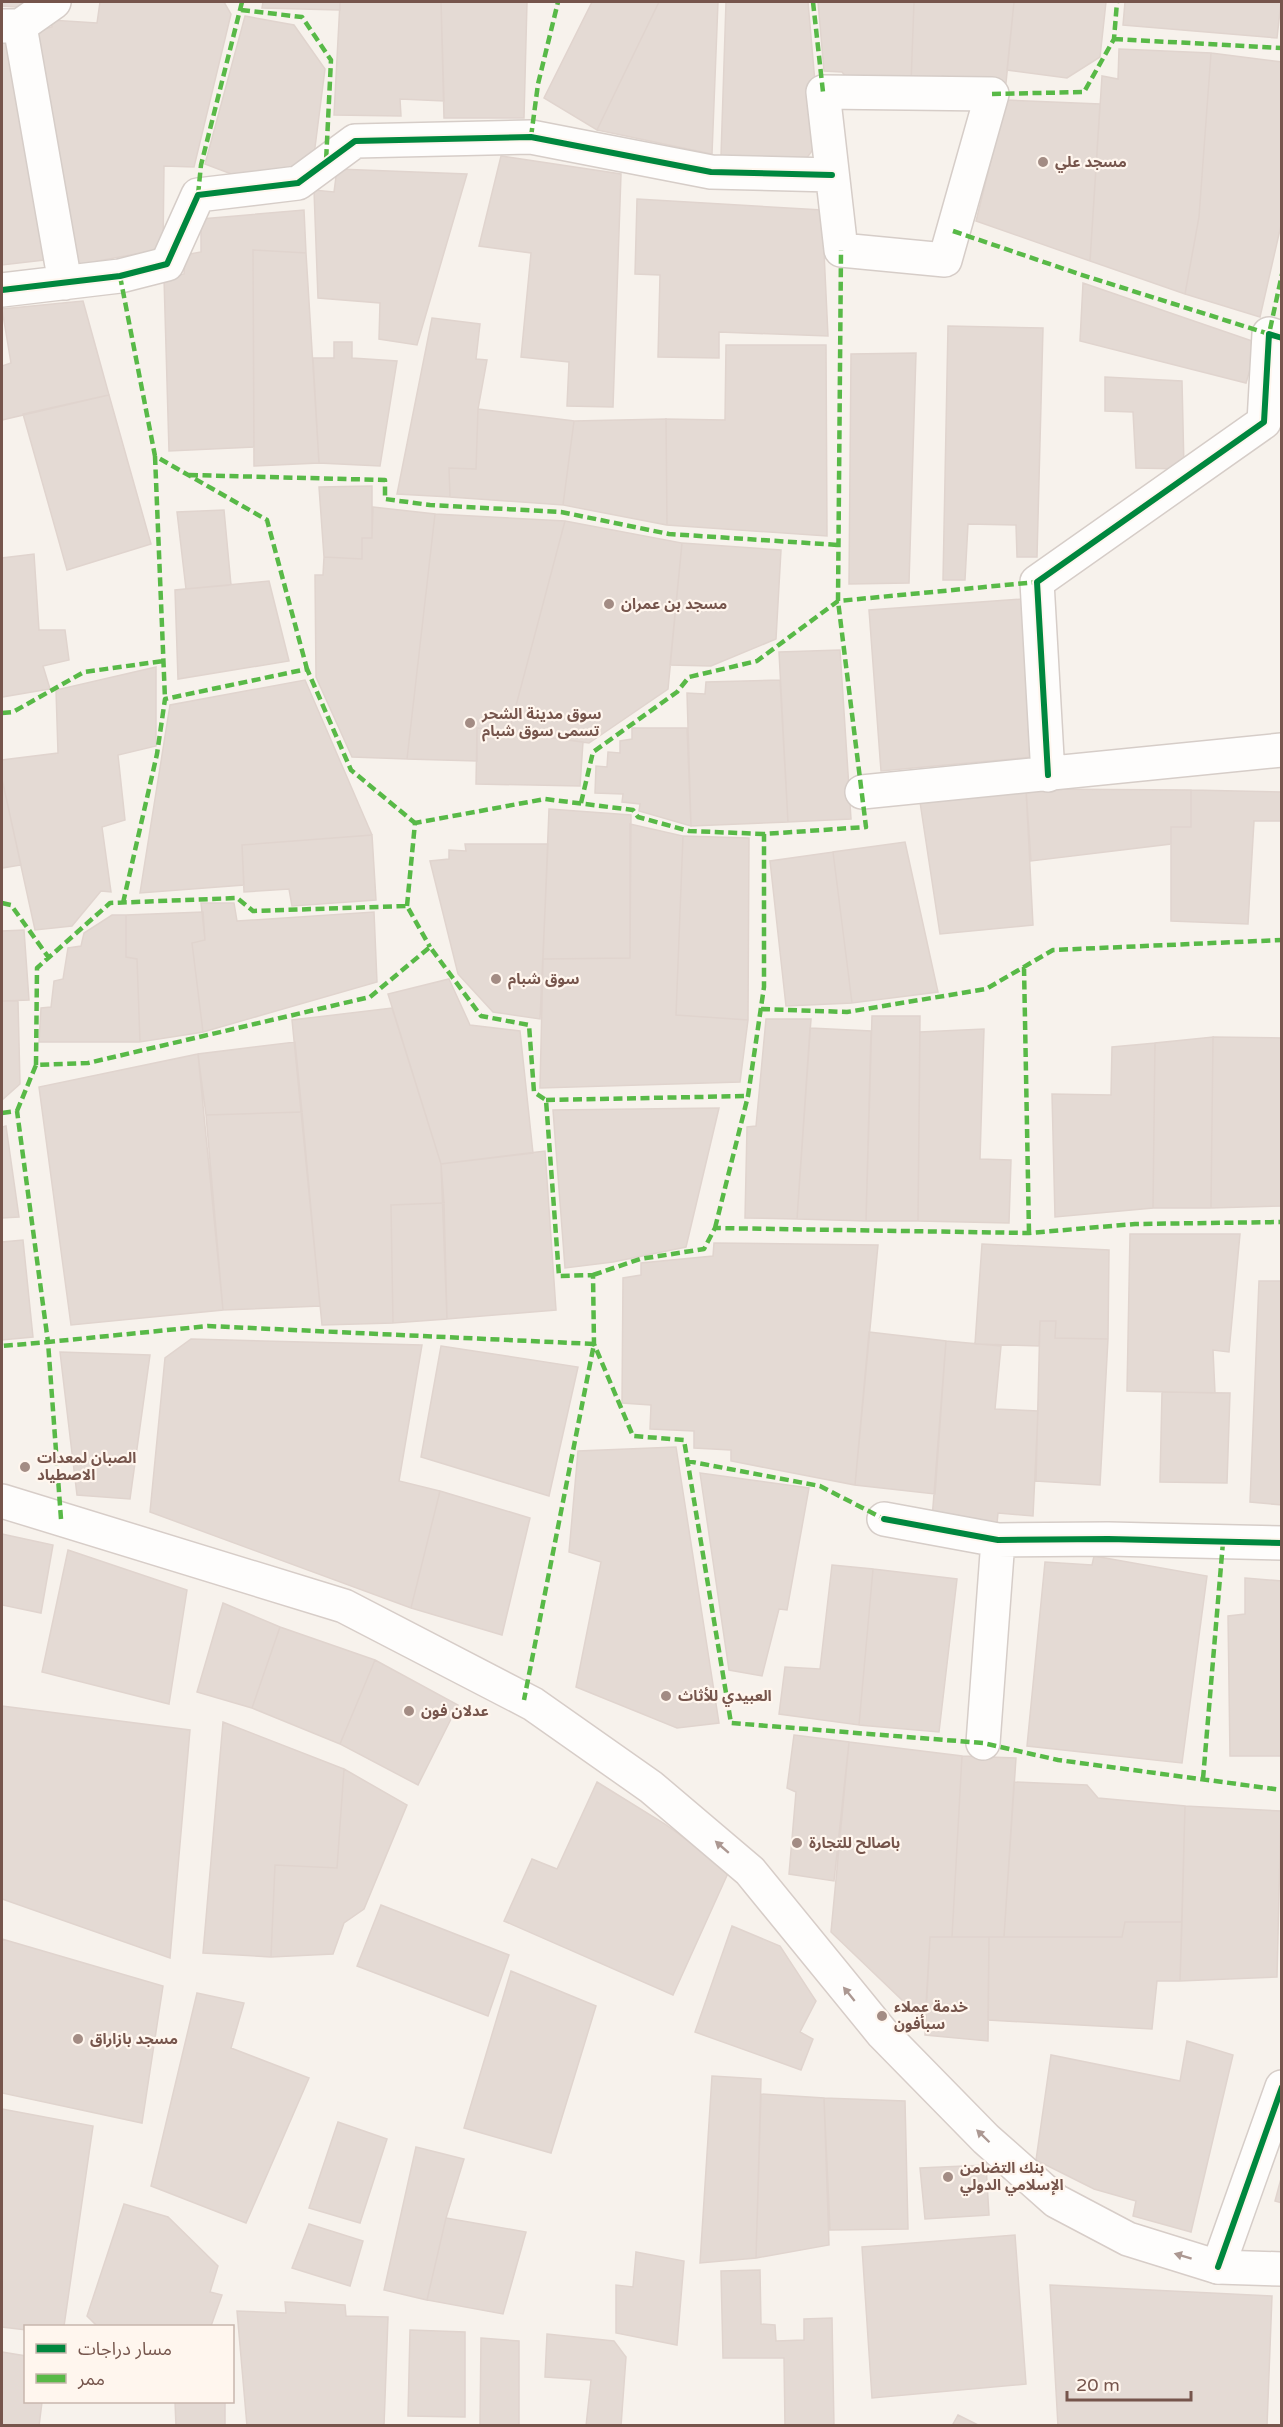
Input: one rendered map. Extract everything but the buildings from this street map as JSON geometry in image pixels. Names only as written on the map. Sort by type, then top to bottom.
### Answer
[{"type":"street","points":[[54,2],[11,26],[65,283]]},
{"type":"street","points":[[823,92],[992,94],[945,260],[840,250],[832,175],[823,92]]},
{"type":"street","points":[[2,290],[120,276],[167,264],[198,195],[297,183],[355,141],[531,138],[711,172],[832,175]]},
{"type":"street","points":[[1048,775],[1037,582],[1264,422],[1269,334],[1281,338]]},
{"type":"street","points":[[862,792],[1281,750]]},
{"type":"street","points":[[2,1501],[344,1606],[533,1704],[651,1787],[750,1871],[883,2034],[986,2139],[1056,2201],[1128,2239],[1218,2266],[1281,2269]]},
{"type":"street","points":[[884,1519],[999,1539],[1281,1543]]},
{"type":"street","points":[[983,1743],[999,1539]]},
{"type":"street","points":[[1218,2266],[1281,2087]]},
{"type":"marked path","points":[[198,195],[201,165],[242,2]]},
{"type":"marked path","points":[[531,137],[538,84],[558,2]]},
{"type":"marked path","points":[[813,2],[823,92]]},
{"type":"marked path","points":[[992,94],[1084,92],[1114,39],[1117,2]]},
{"type":"marked path","points":[[241,10],[302,17],[331,60],[326,162]]},
{"type":"marked path","points":[[1114,39],[1282,48]]},
{"type":"marked path","points":[[953,231],[1079,274],[1269,334],[1282,274]]},
{"type":"marked path","points":[[715,1228],[748,1096],[764,987],[764,834],[866,827],[838,601],[841,250]]},
{"type":"marked path","points":[[120,276],[155,456],[267,520],[307,669]]},
{"type":"marked path","points":[[155,456],[165,699]]},
{"type":"marked path","points":[[189,475],[385,480],[385,499],[430,505],[561,512],[669,534],[839,545]]},
{"type":"marked path","points":[[581,803],[593,752],[677,692],[689,677],[757,661],[838,601],[1037,582]]},
{"type":"marked path","points":[[2,713],[13,712],[84,672],[163,661]]},
{"type":"marked path","points":[[123,903],[157,754],[165,699],[307,669],[351,770],[415,823]]},
{"type":"marked path","points":[[407,906],[415,823],[545,799],[633,810],[638,817],[689,831],[764,834]]},
{"type":"marked path","points":[[36,1065],[37,968],[110,903],[237,898],[253,911],[407,906],[430,947]]},
{"type":"marked path","points":[[2,903],[11,905],[49,958]]},
{"type":"marked path","points":[[761,1009],[847,1012],[986,989],[1053,950],[1282,940]]},
{"type":"marked path","points":[[17,1111],[36,1065],[88,1063],[370,997],[430,947],[481,1016],[529,1025],[534,1092],[546,1100],[559,1276],[593,1275],[594,1344],[633,1436],[684,1440],[731,1723],[983,1743],[1058,1760],[1282,1790]]},
{"type":"marked path","points":[[1024,967],[1029,1233]]},
{"type":"marked path","points":[[546,1100],[748,1096]]},
{"type":"marked path","points":[[2,1113],[17,1111],[48,1342],[2,1346]]},
{"type":"marked path","points":[[593,1275],[640,1259],[704,1249],[715,1228],[1029,1233],[1135,1224],[1282,1222]]},
{"type":"marked path","points":[[61,1519],[48,1342],[208,1326],[594,1344],[524,1700]]},
{"type":"marked path","points":[[687,1461],[820,1486],[884,1519]]},
{"type":"marked path","points":[[1203,1779],[1223,1542]]},
{"type":"cycle path","points":[[2,290],[120,276],[167,264],[198,195],[298,183],[355,141],[531,137],[711,172],[832,175]]},
{"type":"cycle path","points":[[1048,775],[1037,582],[1264,422],[1269,334],[1282,338]]},
{"type":"cycle path","points":[[884,1519],[998,1540],[1108,1539],[1282,1543]]},
{"type":"cycle path","points":[[1218,2267],[1282,2087]]},
{"type":"place","name":"مسجد علي","points":[[1043,162]]},
{"type":"place","name":"مسجد بن عمران","points":[[609,604]]},
{"type":"place","name":"سوق مدينة الشحر تسمى سوق شبام","points":[[470,723]]},
{"type":"place","name":"سوق شبام","points":[[496,979]]},
{"type":"place","name":"الصبان لمعدات الاصطياد","points":[[25,1467]]},
{"type":"place","name":"العبيدي للأثاث","points":[[666,1696]]},
{"type":"place","name":"عدلان فون","points":[[409,1711]]},
{"type":"place","name":"باصالح للتجارة","points":[[797,1843]]},
{"type":"place","name":"خدمة عملاء سبأفون","points":[[882,2016]]},
{"type":"place","name":"مسجد بازاراق","points":[[78,2039]]},
{"type":"place","name":"بنك التضامن الإسلامي الدولي","points":[[948,2177]]}]
